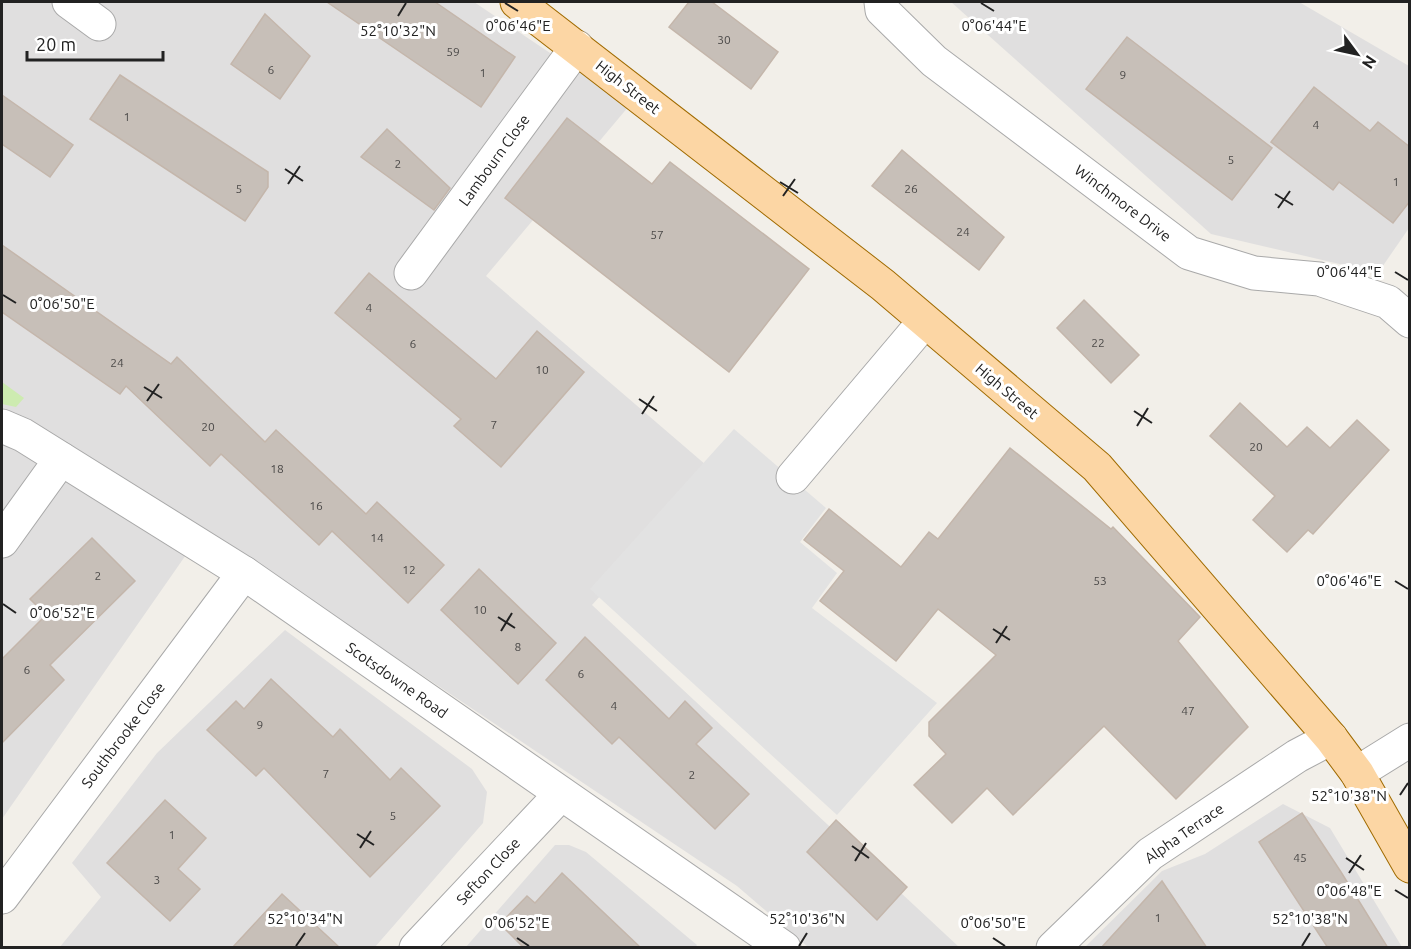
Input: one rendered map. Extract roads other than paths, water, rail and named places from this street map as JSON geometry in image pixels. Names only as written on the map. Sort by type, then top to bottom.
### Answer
[{"type":"main road","name":"High Street","points":[[517,2],[883,285],[1097,467],[1358,772],[1410,866]]},
{"type":"street","points":[[69,2],[99,24]]},
{"type":"street","name":"Winchmore Drive","points":[[881,2],[882,10],[934,61],[1189,253],[1254,273],[1319,279],[1388,302],[1410,321]]},
{"type":"street","name":"Lambourn Close","points":[[411,273],[577,47]]},
{"type":"street","points":[[793,477],[924,322]]},
{"type":"street","name":"Scotsdowne Road","points":[[2,426],[23,435],[244,573],[784,948]]},
{"type":"street","points":[[2,541],[61,459]]},
{"type":"street","name":"Southbrooke Close","points":[[2,897],[244,573]]},
{"type":"street","name":"Alpha Terrace","points":[[1053,948],[1150,854],[1297,756],[1331,738]]},
{"type":"street","points":[[1358,772],[1410,740]]},
{"type":"street","name":"Sefton Close","points":[[416,948],[561,794]]}]
